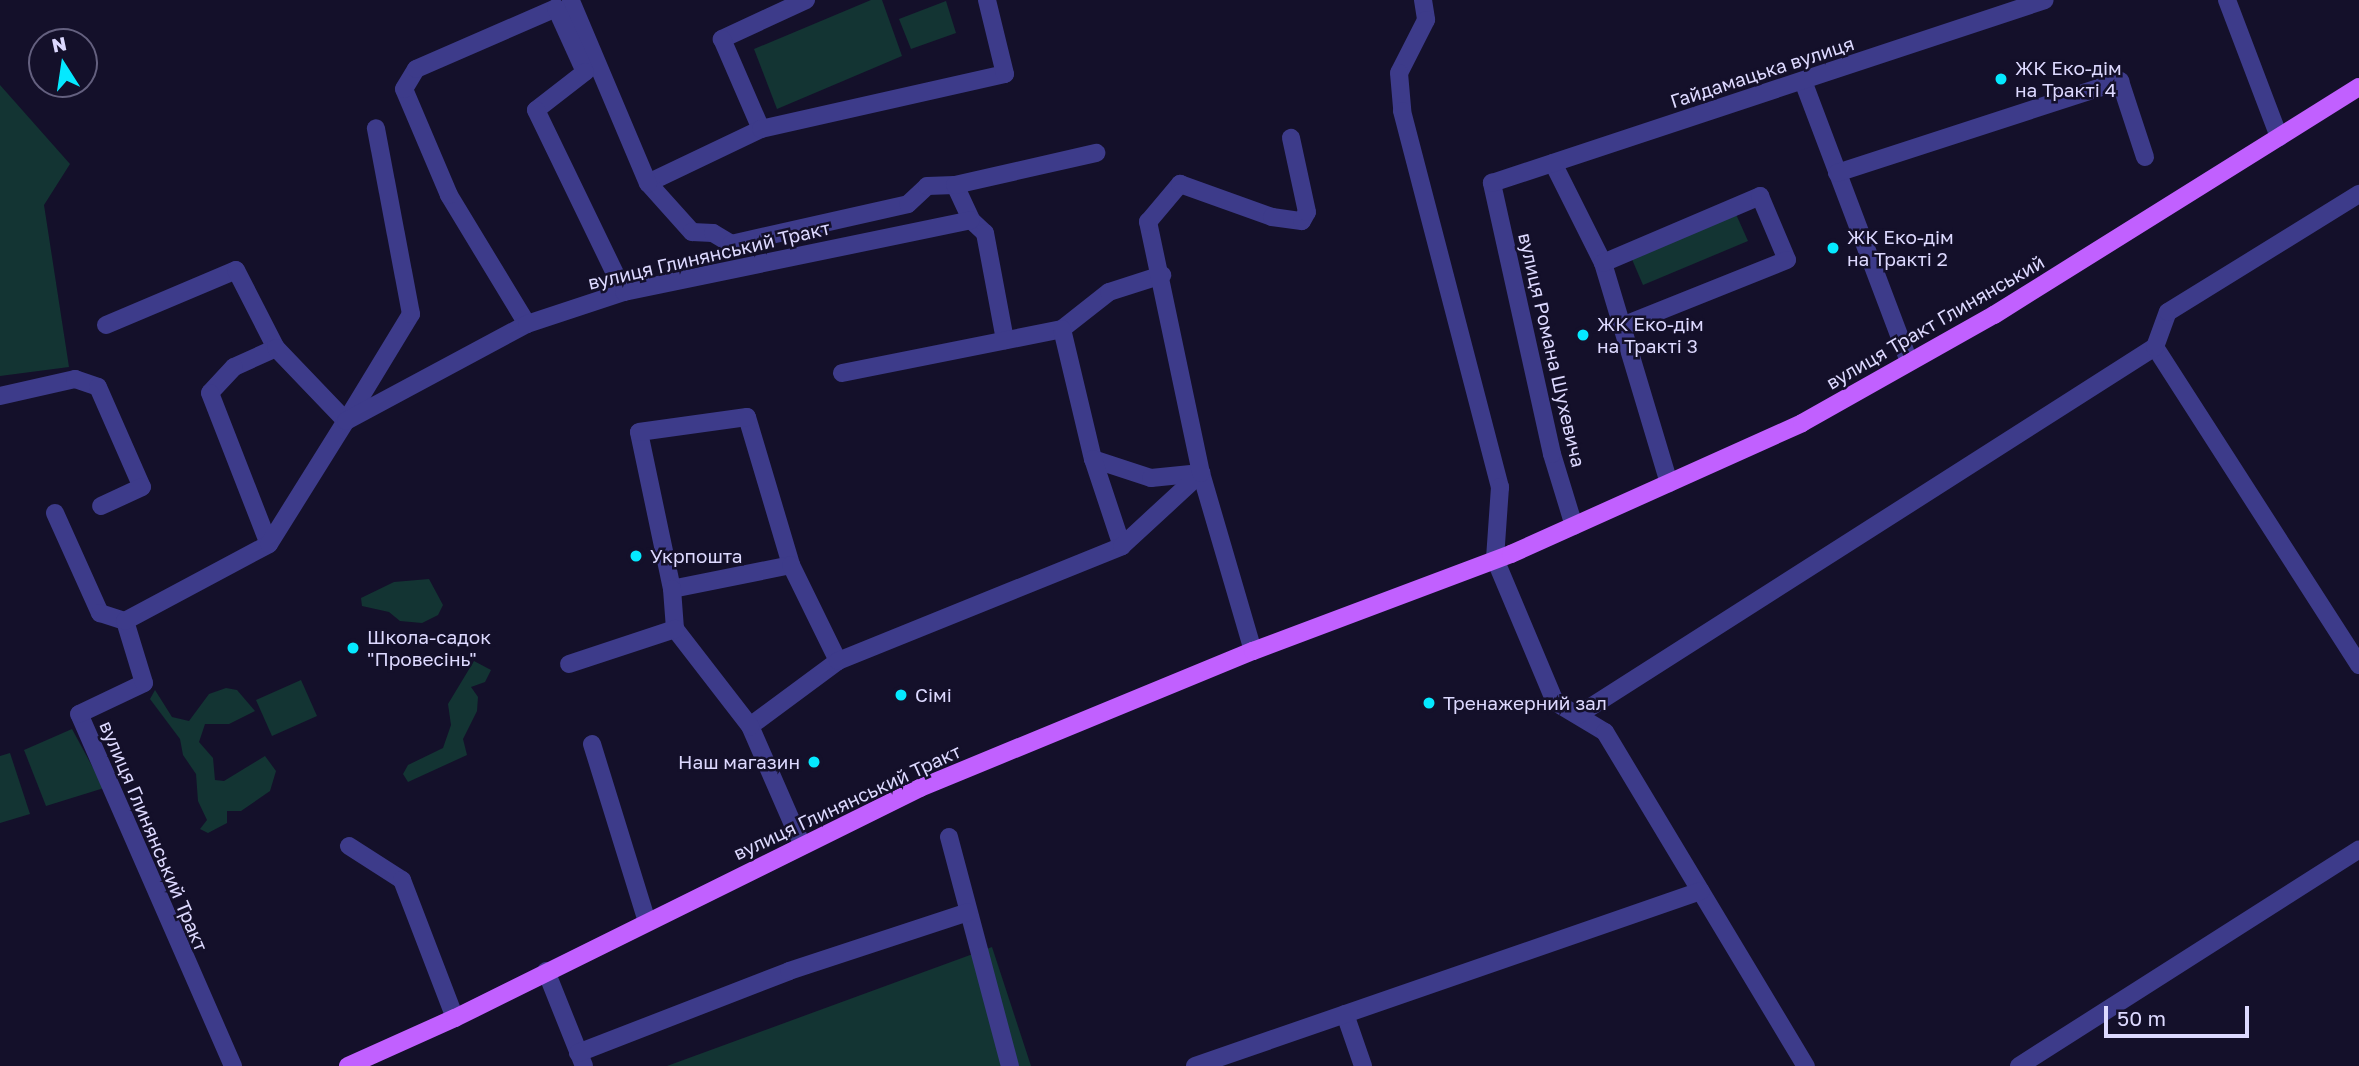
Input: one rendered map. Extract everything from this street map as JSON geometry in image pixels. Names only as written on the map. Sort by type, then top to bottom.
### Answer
[{"type":"main road","name":"вулиця Тракт Глинянський","points":[[1503,557],[1802,423],[1909,362],[2359,87]]},
{"type":"main road","name":"вулиця Глинянський Тракт","points":[[348,1066],[455,1018],[801,843],[920,788],[1254,651],[1503,557]]},
{"type":"street","points":[[761,129],[722,38],[806,0]]},
{"type":"street","points":[[648,183],[761,129],[1005,74],[987,0]]},
{"type":"street","points":[[1423,0],[1426,20],[1399,73],[1402,111],[1500,487],[1503,557],[1555,702],[1605,732],[1806,1066]]},
{"type":"street","name":"Гайдамацька вулиця","points":[[1492,183],[2045,0]]},
{"type":"street","points":[[2227,0],[2279,137]]},
{"type":"street","points":[[567,3],[648,183],[692,232],[713,233],[731,244],[908,204],[927,186],[955,185],[1096,153]]},
{"type":"street","points":[[567,3],[585,72],[536,110],[624,292]]},
{"type":"street","points":[[527,324],[449,195],[404,89],[416,69],[567,3]]},
{"type":"street","points":[[1803,81],[1909,362]]},
{"type":"street","points":[[1838,173],[2120,81],[2145,157]]},
{"type":"street","points":[[106,325],[236,270],[276,348],[346,421],[411,314],[376,128]]},
{"type":"street","points":[[1254,651],[1201,473],[1162,275],[1148,222],[1180,184],[1272,217],[1296,222],[1306,217],[1291,138]]},
{"type":"street","points":[[1553,163],[1603,263],[1669,483]]},
{"type":"street","name":"вулиця Романа Шухевича","points":[[1492,183],[1552,454],[1574,526]]},
{"type":"street","points":[[955,185],[971,220],[985,233],[1005,340]]},
{"type":"street","points":[[1578,715],[2155,347],[2168,313],[2359,194]]},
{"type":"street","points":[[1603,263],[1760,196],[1787,260],[1622,326]]},
{"type":"street","name":"вулиця Глинянський Тракт","points":[[233,1066],[79,714],[144,683],[125,621],[269,544],[346,421],[527,324],[624,292],[971,220]]},
{"type":"street","points":[[842,373],[1062,329],[1109,292],[1162,275]]},
{"type":"street","points":[[1062,329],[1093,459],[1122,546]]},
{"type":"street","points":[[2155,347],[2359,665]]},
{"type":"street","points":[[269,544],[210,393],[234,367],[276,348]]},
{"type":"street","points":[[0,396],[75,379],[98,387],[142,487],[101,506]]},
{"type":"street","points":[[801,843],[750,726],[676,629],[672,589],[639,432],[747,417],[791,565],[838,661]]},
{"type":"street","points":[[1093,459],[1151,478],[1201,473]]},
{"type":"street","points":[[750,726],[838,661],[1122,546],[1201,473]]},
{"type":"street","points":[[55,513],[100,612],[125,621]]},
{"type":"street","points":[[672,589],[791,565]]},
{"type":"street","points":[[569,664],[676,629]]},
{"type":"street","points":[[592,744],[647,922]]},
{"type":"street","points":[[949,837],[1010,1066]]},
{"type":"street","points":[[349,846],[402,880],[455,1018]]},
{"type":"street","points":[[2020,1066],[2359,849]]},
{"type":"street","points":[[1195,1066],[1701,891]]},
{"type":"street","points":[[546,971],[581,1059],[789,971],[968,912]]},
{"type":"street","points":[[1345,1014],[1363,1066]]},
{"type":"green space","points":[[871,0],[882,0],[902,56],[777,109],[754,49]]},
{"type":"green space","points":[[946,1],[956,33],[911,49],[899,19]]},
{"type":"green space","points":[[0,85],[70,164],[44,205],[69,367],[0,376]]},
{"type":"green space","points":[[1735,212],[1748,241],[1643,285],[1631,257]]},
{"type":"green space","points":[[429,579],[443,605],[438,615],[422,623],[400,621],[389,612],[362,606],[361,598],[394,582]]},
{"type":"green space","points":[[474,661],[491,670],[485,682],[471,687],[478,697],[477,711],[463,739],[467,755],[408,782],[403,774],[408,765],[443,748],[451,725],[448,704]]},
{"type":"green space","points":[[301,680],[317,716],[272,736],[256,700]]},
{"type":"green space","points":[[226,688],[237,690],[255,711],[229,724],[205,724],[199,742],[213,758],[215,780],[224,781],[265,756],[276,771],[270,791],[241,811],[227,811],[227,823],[208,833],[200,829],[207,820],[198,801],[196,774],[183,755],[180,739],[150,699],[155,690],[172,717],[189,721],[209,694]]},
{"type":"green space","points":[[72,729],[104,788],[46,806],[24,750]]},
{"type":"green space","points":[[10,753],[30,814],[0,823],[0,756]]},
{"type":"green space","points":[[992,947],[1031,1066],[667,1066]]},
{"type":"place","name":"ЖК Еко-дім на Тракті 4","points":[[2001,79]]},
{"type":"place","name":"ЖК Еко-дім на Тракті 2","points":[[1833,248]]},
{"type":"place","name":"ЖК Еко-дім на Тракті 3","points":[[1583,335]]},
{"type":"place","name":"Укрпошта","points":[[636,556]]},
{"type":"place","name":"Школа-садок \"Провесінь\"","points":[[353,648]]},
{"type":"place","name":"Сімі","points":[[901,695]]},
{"type":"place","name":"Тренажерний зал","points":[[1429,703]]},
{"type":"place","name":"Наш магазин","points":[[814,762]]}]
